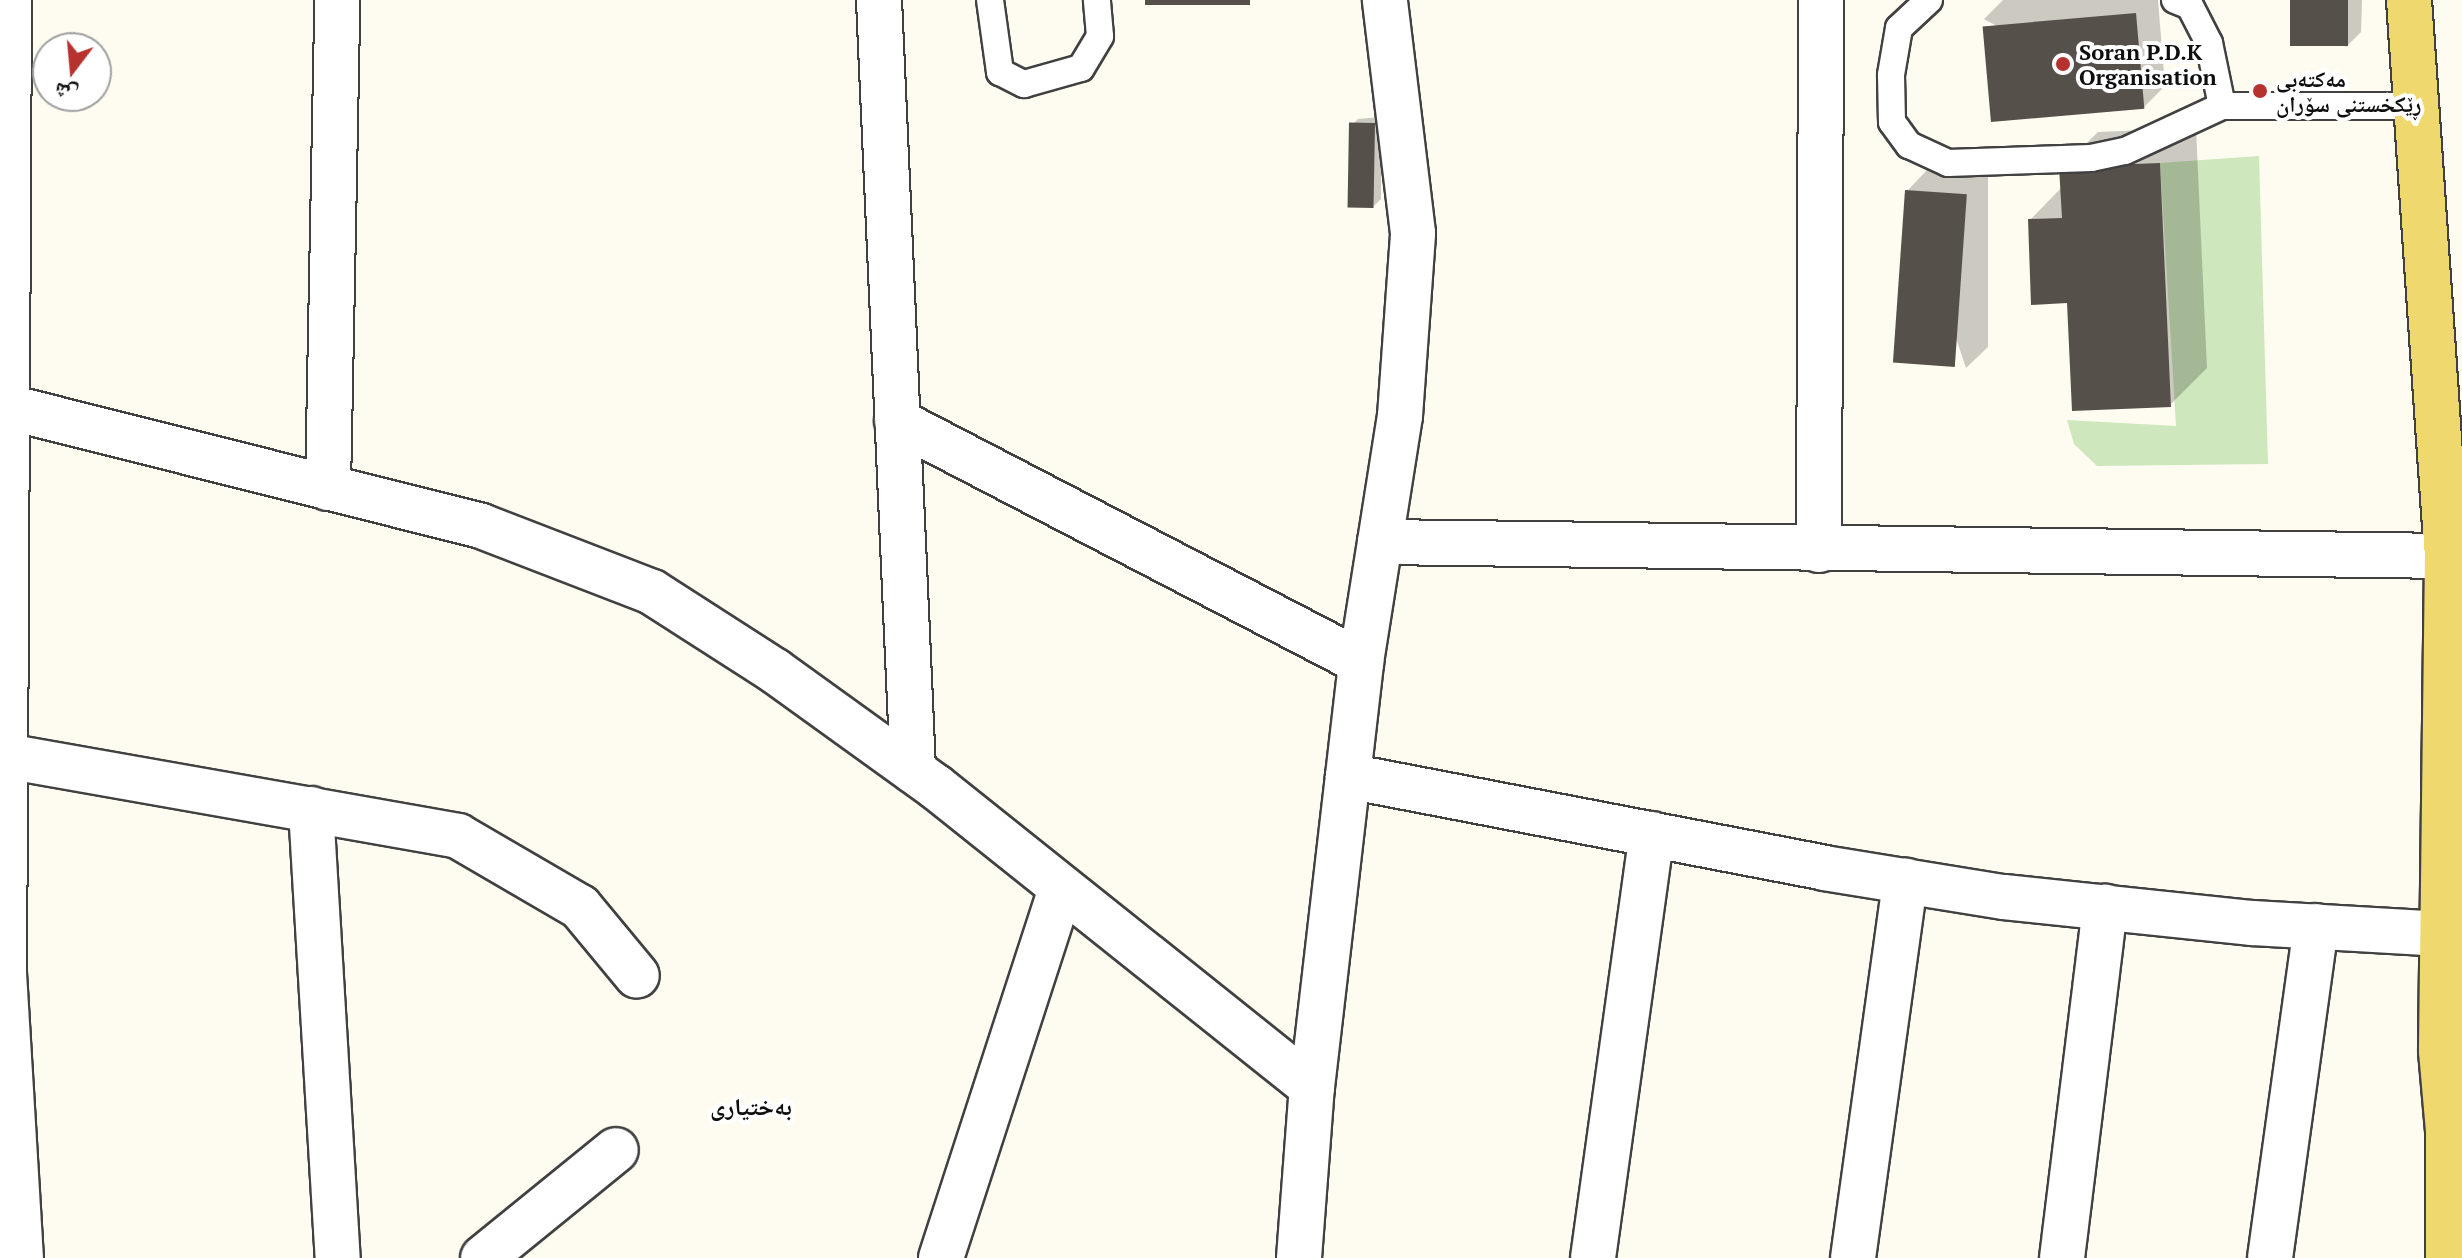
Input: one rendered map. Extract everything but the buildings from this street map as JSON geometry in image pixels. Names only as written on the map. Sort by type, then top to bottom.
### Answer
[{"type":"main road","points":[[2409,0],[2447,556],[2443,934],[2448,1258]]},
{"type":"street","points":[[9,0],[2,972],[21,1258]]},
{"type":"street","points":[[328,488],[337,0]]},
{"type":"street","points":[[879,0],[913,770]]},
{"type":"street","points":[[1299,1258],[1312,1087],[1361,662],[1400,416],[1413,233],[1385,0]]},
{"type":"street","points":[[1819,550],[1821,0]]},
{"type":"street","points":[[8,407],[481,526],[652,592],[775,671],[913,770],[1312,1087]]},
{"type":"street","points":[[897,421],[1361,662]]},
{"type":"street","points":[[1380,542],[2447,556]]},
{"type":"street","points":[[3,755],[458,836],[580,907],[637,976]]},
{"type":"street","points":[[1348,776],[1905,881],[2105,907],[2443,934]]},
{"type":"street","points":[[311,809],[338,1258]]},
{"type":"street","points":[[1593,1258],[1652,834]]},
{"type":"street","points":[[1853,1258],[1905,881]]},
{"type":"street","points":[[941,1258],[1061,888]]},
{"type":"street","points":[[2062,1258],[2105,907]]},
{"type":"street","points":[[2270,1258],[2316,926]]},
{"type":"street","points":[[483,1258],[616,1150]]},
{"type":"lane","points":[[990,0],[1000,72],[1024,84],[1081,68],[1100,36],[1097,0]]},
{"type":"lane","points":[[1929,0],[1899,28],[1891,75],[1892,122],[1909,145],[1948,163],[2113,153],[2222,106],[2418,106]]},
{"type":"lane","points":[[2175,0],[2190,6],[2209,43],[2222,106]]},
{"type":"green space","points":[[2259,156],[2268,464],[2097,466],[2074,444],[2067,420],[2176,426],[2160,163]]},
{"type":"place","name":"Soran P.D.K Organisation","points":[[2063,64]]},
{"type":"place","name":"مەکتەبی ڕێکخستنی سۆران","points":[[2260,91]]},
{"type":"district","name":"بەختیاری","points":[[751,1107]]}]
